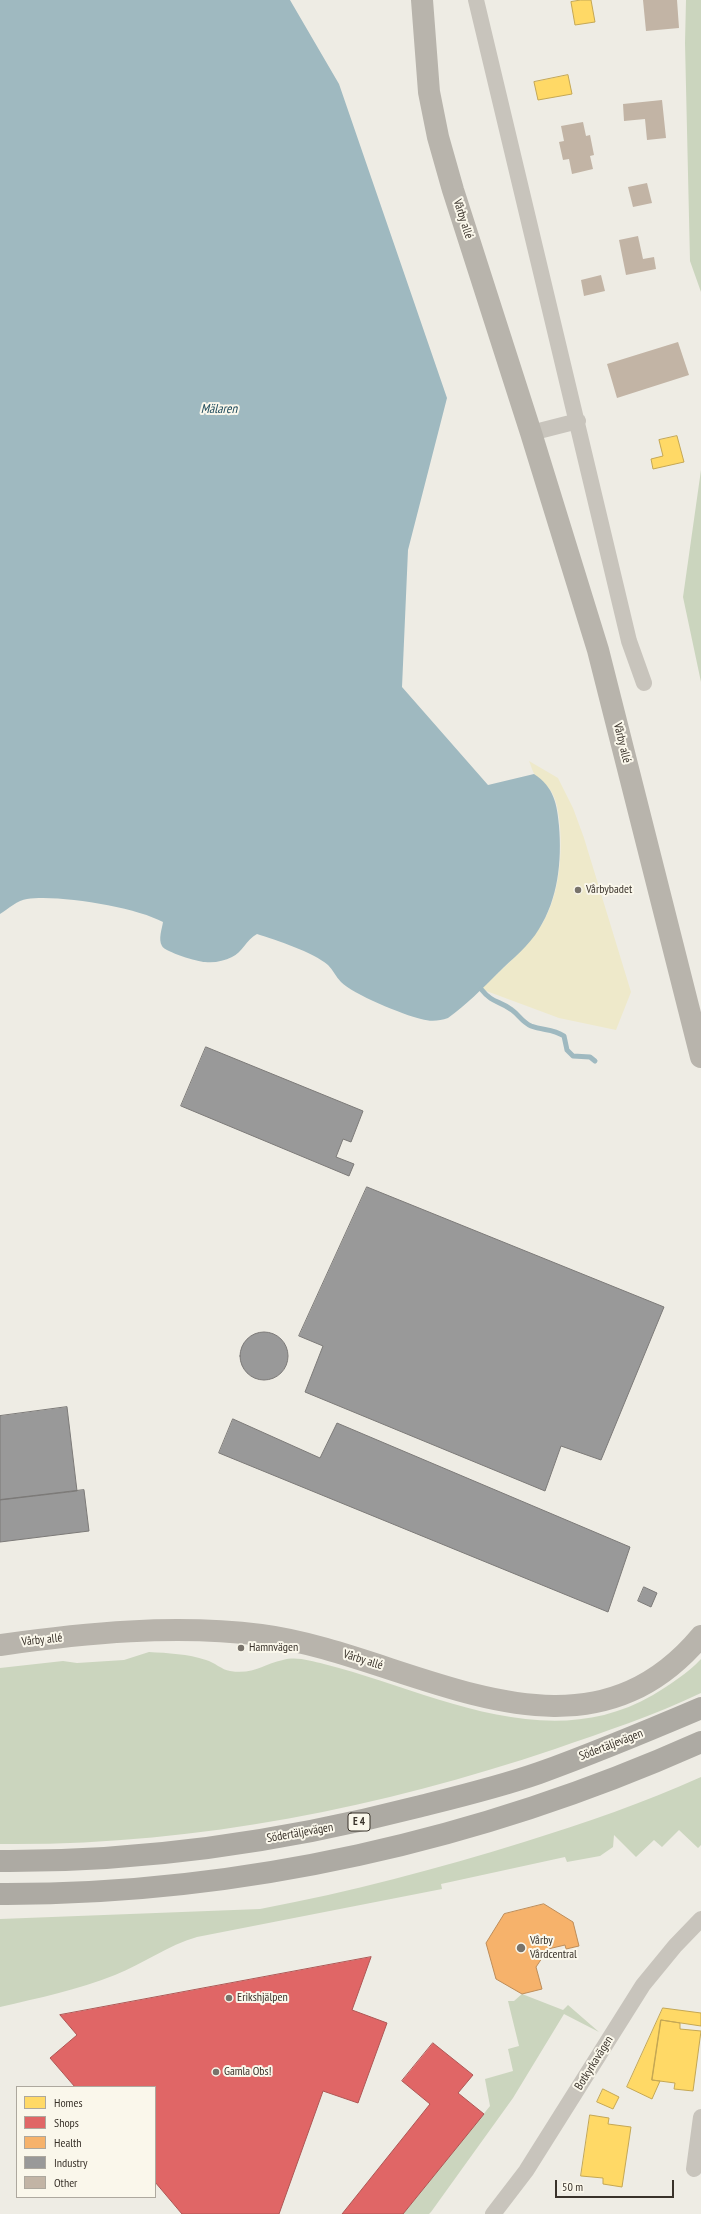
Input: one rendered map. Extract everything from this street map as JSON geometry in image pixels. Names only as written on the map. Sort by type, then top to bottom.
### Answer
[{"type":"highway","name":"Södertäljevägen","points":[[0,1861],[149,1855],[238,1844],[348,1824],[537,1773],[618,1743],[701,1708]]},
{"type":"highway","points":[[0,1894],[32,1894],[152,1886],[241,1876],[355,1856],[448,1834],[543,1805],[634,1771],[701,1742]]},
{"type":"street","name":"Vårby allé","points":[[422,0],[429,92],[438,138],[453,190],[532,433],[598,650],[701,1057]]},
{"type":"street","points":[[476,0],[578,421],[629,641],[644,683]]},
{"type":"street","points":[[532,433],[578,421]]},
{"type":"street","name":"Vårby allé","points":[[0,1645],[172,1629],[261,1635],[316,1646],[476,1695],[517,1703],[566,1706],[607,1700],[646,1683],[675,1663],[701,1636]]},
{"type":"street","name":"Botkyrkavägen","points":[[493,2214],[524,2175],[643,1985],[675,1946],[700,1922]]},
{"type":"street","points":[[694,2170],[701,2117]]},
{"type":"green space","points":[[686,0],[701,0],[701,292],[690,261],[685,43]]},
{"type":"green space","points":[[701,470],[701,682],[683,597]]},
{"type":"green space","points":[[149,1652],[192,1656],[209,1661],[221,1668],[238,1672],[246,1672],[288,1659],[304,1659],[447,1702],[488,1713],[530,1720],[572,1720],[613,1713],[653,1695],[684,1674],[701,1659],[701,1693],[648,1716],[555,1749],[420,1789],[351,1806],[282,1820],[212,1831],[71,1843],[0,1844],[0,1668],[63,1661],[77,1663],[124,1660]]},
{"type":"green space","points":[[701,1777],[701,1845],[698,1848],[679,1830],[662,1847],[654,1840],[636,1857],[614,1835],[613,1847],[600,1856],[567,1862],[565,1857],[441,1884],[442,1889],[197,1937],[186,1940],[125,1971],[87,1985],[0,2007],[0,1919],[260,1909],[393,1879],[524,1842],[614,1812]]},
{"type":"green space","points":[[522,1994],[563,2010],[568,2005],[599,2032],[564,2014],[513,2098],[431,2212],[429,2214],[403,2214],[490,2106],[485,2079],[513,2071],[508,2049],[519,2046],[508,2001],[514,2001]]},
{"type":"sand","name":"Vårbybadet","points":[[529,761],[558,778],[573,808],[584,838],[631,992],[616,1030],[559,1018],[481,989],[504,968],[538,930],[552,903],[556,887],[561,853],[561,837],[557,806],[551,791],[535,775]]},
{"type":"water","name":"Mälaren","points":[[0,0],[290,0],[339,84],[447,398],[408,550],[402,687],[488,785],[534,774],[541,779],[550,790],[555,803],[558,818],[560,853],[557,879],[551,905],[539,929],[525,947],[474,997],[448,1018],[428,1021],[379,1004],[347,987],[339,980],[328,965],[321,960],[294,947],[257,934],[239,953],[232,957],[226,960],[205,962],[182,956],[164,948],[160,940],[163,922],[135,911],[76,900],[40,898],[20,901],[0,914]]},
{"type":"building: Homes","points":[[591,0],[595,22],[575,25],[571,2]]},
{"type":"building: Homes","points":[[568,75],[572,94],[538,100],[534,82]]},
{"type":"building: Homes","points":[[677,436],[684,462],[653,469],[651,459],[663,456],[659,440]]},
{"type":"building: Homes","points":[[663,2008],[701,2013],[701,2026],[661,2020],[652,2080],[660,2081],[652,2099],[627,2087]]},
{"type":"building: Homes","points":[[661,2020],[680,2023],[680,2029],[701,2031],[693,2091],[674,2089],[675,2083],[652,2080]]},
{"type":"building: Homes","points":[[603,2089],[619,2097],[613,2109],[597,2102]]},
{"type":"building: Homes","points":[[590,2115],[609,2118],[608,2124],[631,2127],[622,2187],[603,2184],[603,2178],[581,2176]]},
{"type":"building: Shops","name":"Gamla Obs!","points":[[371,1957],[352,2010],[387,2023],[358,2103],[323,2091],[279,2214],[182,2214],[156,2183],[156,2086],[74,2086],[50,2058],[77,2035],[60,2015]]},
{"type":"building: Shops","points":[[433,2043],[473,2075],[458,2093],[484,2114],[403,2214],[342,2214],[430,2104],[402,2081]]},
{"type":"building: Health","name":"Vårby Vårdcentral","points":[[544,1904],[573,1922],[579,1946],[566,1949],[565,1945],[548,1949],[536,1967],[542,1989],[522,1994],[496,1979],[486,1943],[504,1914]]},
{"type":"building: Industry","points":[[206,1047],[363,1111],[351,1142],[343,1139],[336,1157],[354,1164],[349,1176],[181,1106]]},
{"type":"building: Industry","points":[[367,1187],[664,1307],[601,1460],[561,1446],[545,1491],[305,1392],[323,1346],[299,1336]]},
{"type":"building: Industry","points":[[264,1332],[273,1334],[281,1339],[286,1347],[288,1356],[286,1365],[281,1373],[273,1378],[264,1380],[255,1378],[247,1373],[242,1365],[240,1356],[242,1347],[247,1339],[255,1334]]},
{"type":"building: Industry","points":[[67,1407],[77,1491],[0,1500],[0,1416]]},
{"type":"building: Industry","points":[[233,1419],[320,1458],[337,1423],[630,1547],[608,1612],[219,1453]]},
{"type":"building: Industry","points":[[84,1490],[89,1531],[0,1542],[0,1500]]},
{"type":"building: Industry","points":[[644,1587],[657,1593],[651,1607],[638,1601]]},
{"type":"building: Other","points":[[643,0],[677,0],[679,28],[646,31]]},
{"type":"building: Other","points":[[662,100],[666,138],[647,140],[645,119],[624,121],[623,104]]},
{"type":"building: Other","points":[[583,122],[586,136],[590,135],[594,155],[590,156],[593,169],[572,174],[569,159],[563,160],[559,142],[564,141],[561,126]]},
{"type":"building: Other","points":[[647,183],[652,203],[633,207],[628,187]]},
{"type":"building: Other","points":[[638,236],[643,259],[654,257],[656,269],[626,275],[619,240]]},
{"type":"building: Other","points":[[601,275],[605,291],[584,296],[581,280]]},
{"type":"building: Other","points":[[678,342],[689,375],[617,398],[607,364]]},
{"type":"waterway","points":[[481,989],[493,1000],[512,1010],[531,1026],[560,1033],[564,1036],[567,1050],[573,1056],[590,1057],[595,1061]]},
{"type":"place","name":"Vårbybadet","points":[[578,890]]},
{"type":"place","name":"Hamnvägen","points":[[241,1648]]},
{"type":"place","name":"Vårby Vårdcentral","points":[[521,1948]]},
{"type":"place","name":"Erikshjälpen","points":[[229,1998]]},
{"type":"place","name":"Gamla Obs!","points":[[216,2072]]}]
